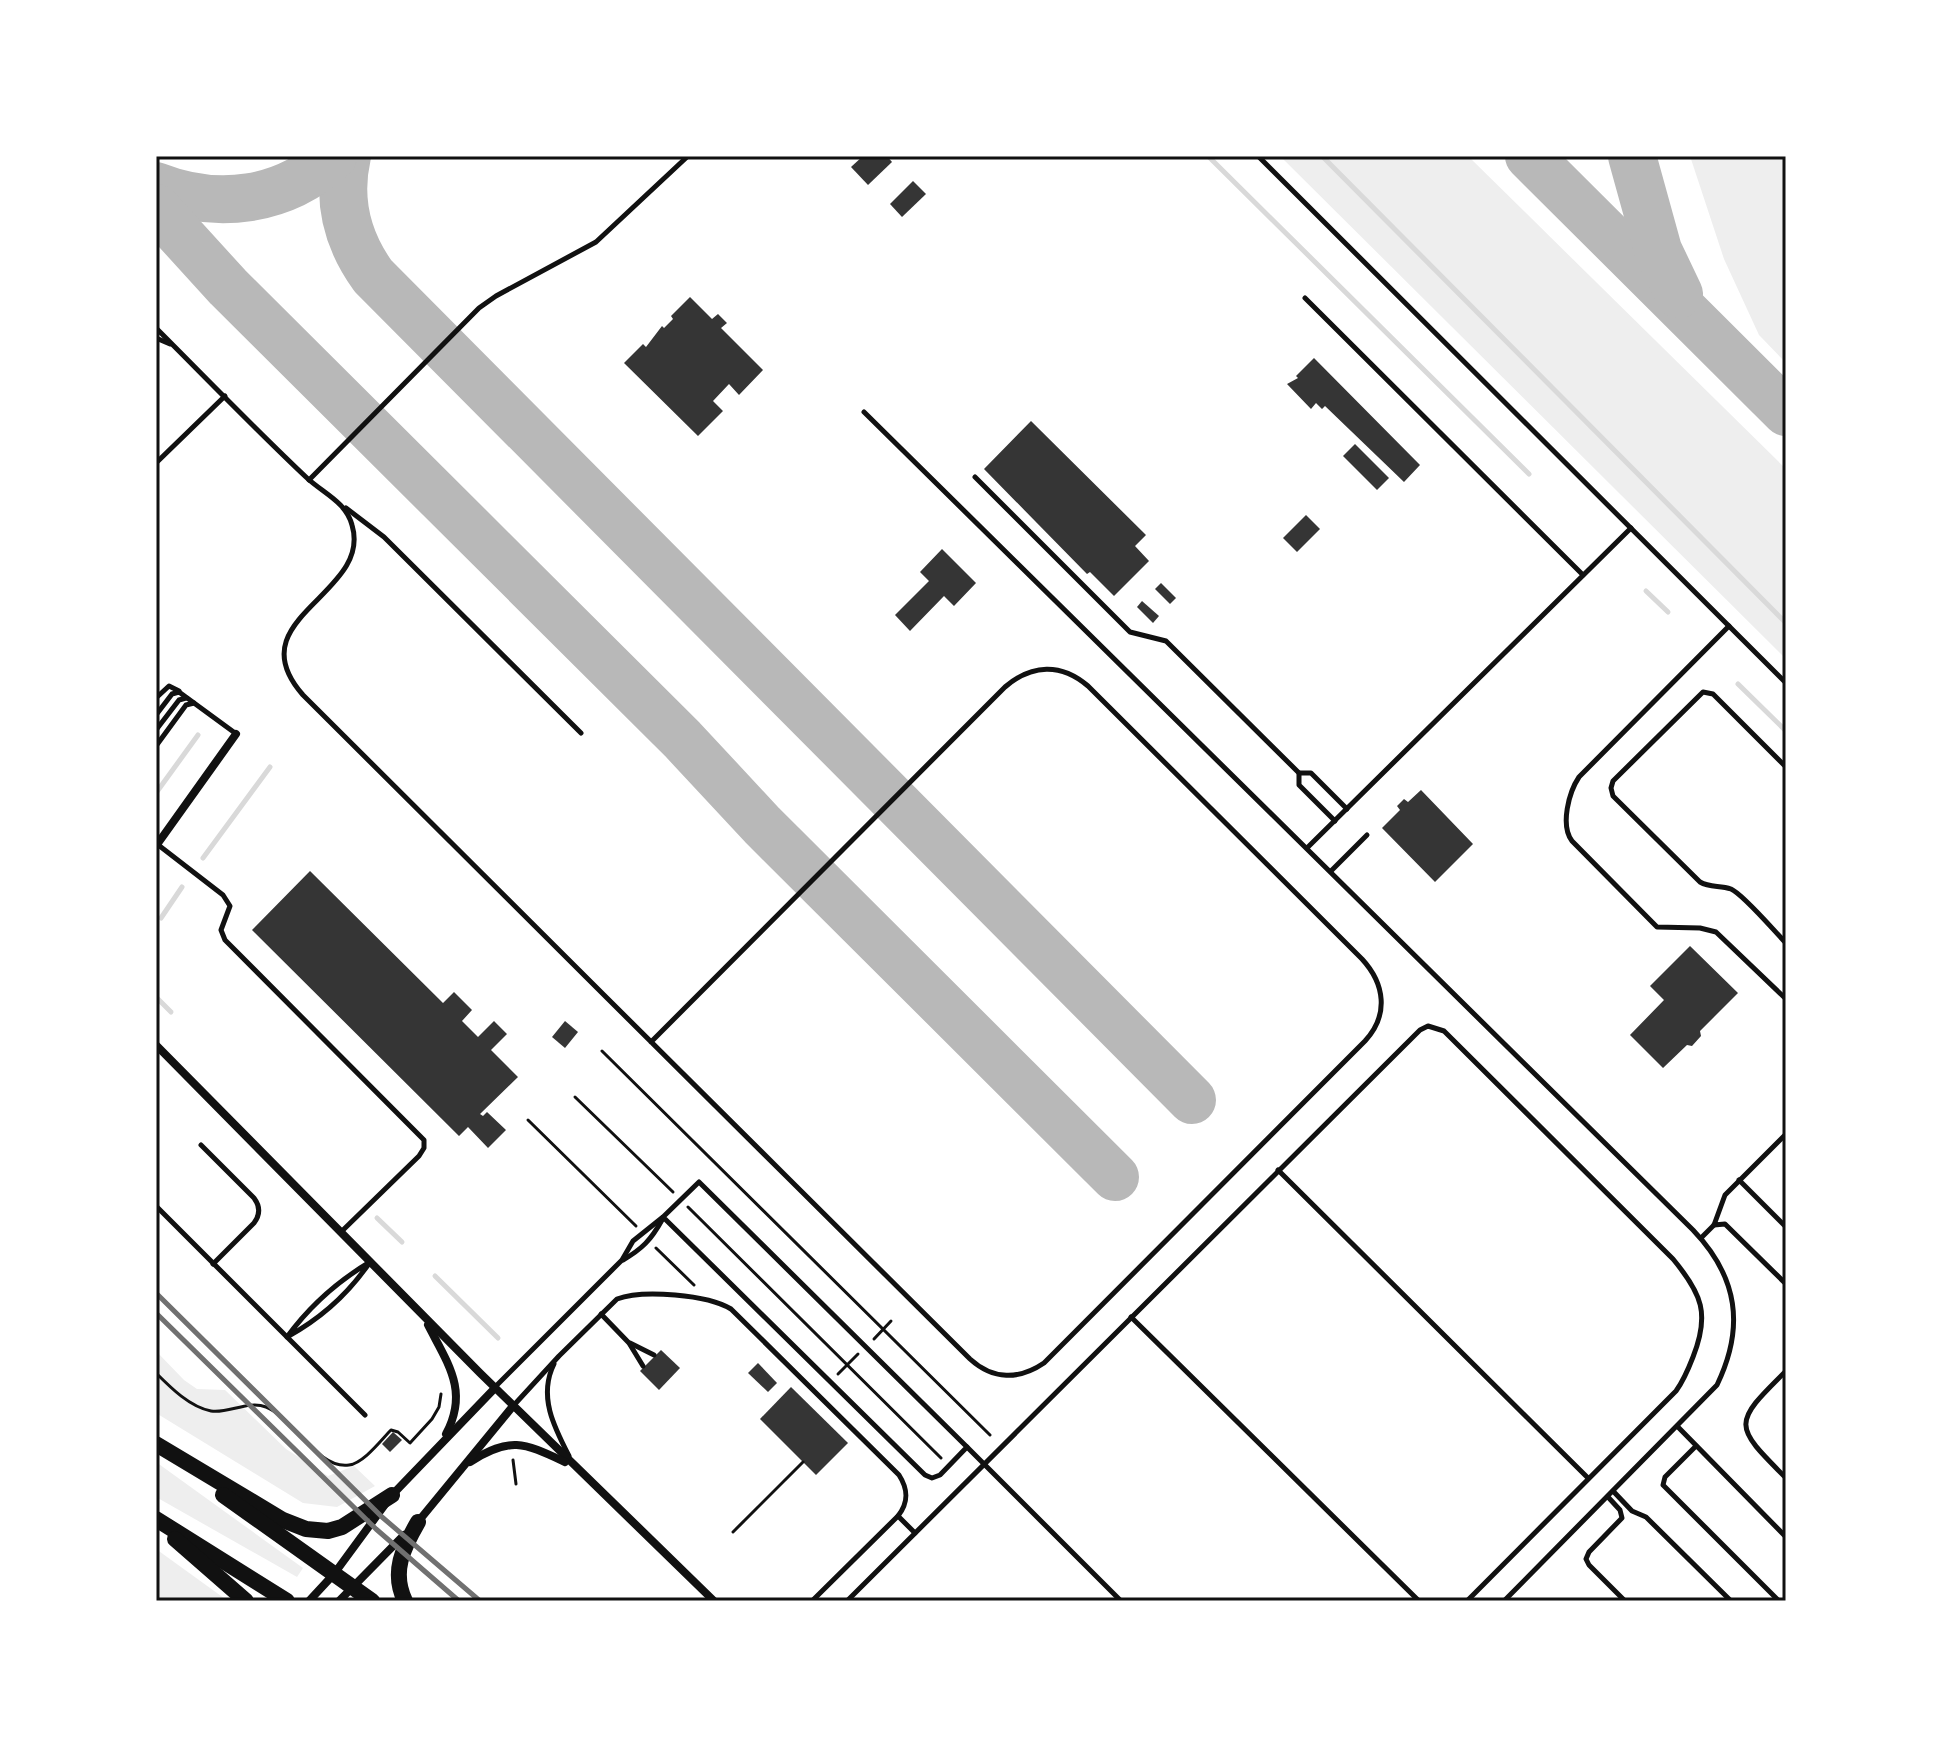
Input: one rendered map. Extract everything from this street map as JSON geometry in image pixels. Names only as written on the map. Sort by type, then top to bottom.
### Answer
[{"type":"main road","points":[[156,1446],[283,1520],[306,1529],[328,1531],[342,1527],[392,1495]]},
{"type":"main road","points":[[156,1446],[372,1601]]},
{"type":"main road","points":[[156,1520],[246,1601]]},
{"type":"main road","points":[[156,1520],[287,1601]]},
{"type":"main road","points":[[405,1601],[398,1569],[404,1547],[418,1522]]},
{"type":"street","points":[[157,845],[236,734]]},
{"type":"street","points":[[156,1045],[513,1406],[714,1601]]},
{"type":"street","points":[[424,1317],[452,1371],[456,1392],[456,1416],[441,1445]]},
{"type":"street","points":[[309,1601],[334,1574],[392,1495],[495,1388]]},
{"type":"street","points":[[339,1601],[418,1522],[513,1406]]},
{"type":"street","points":[[460,1470],[481,1456],[504,1446],[519,1444],[530,1445],[573,1465]]},
{"type":"lane","points":[[309,480],[479,308],[596,242],[688,156]]},
{"type":"lane","points":[[1258,156],[1786,683]]},
{"type":"lane","points":[[1305,298],[1583,575]]},
{"type":"lane","points":[[156,328],[309,480],[384,537],[581,733]]},
{"type":"lane","points":[[156,338],[180,352]]},
{"type":"lane","points":[[156,463],[225,396]]},
{"type":"lane","points":[[864,412],[1308,847],[1701,1238],[1718,1261],[1731,1292],[1734,1326],[1732,1343],[1717,1385],[1509,1599]]},
{"type":"lane","points":[[975,477],[1130,632],[1166,641],[1299,773],[1311,773],[1347,809]]},
{"type":"lane","points":[[342,505],[352,523],[352,554],[345,571],[289,632],[284,660],[289,677],[303,695],[651,1042],[970,1359],[988,1372],[1018,1375],[1044,1363],[1365,1041],[1377,1025],[1382,997],[1375,976],[1362,959],[1088,686],[1072,673],[1044,668],[1021,675],[1005,687],[651,1042]]},
{"type":"lane","points":[[1308,847],[1631,528]]},
{"type":"lane","points":[[1729,626],[1579,777],[1571,793],[1567,830],[1572,841],[1657,927],[1700,928],[1716,932],[1786,999]]},
{"type":"lane","points":[[156,698],[169,686],[236,734]]},
{"type":"lane","points":[[156,715],[172,694],[179,692]]},
{"type":"lane","points":[[1786,767],[1713,694],[1703,692],[1613,781],[1611,788],[1613,796],[1700,882],[1731,889],[1786,943]]},
{"type":"lane","points":[[156,730],[179,700],[187,698]]},
{"type":"lane","points":[[156,746],[186,705],[195,703]]},
{"type":"lane","points":[[1299,773],[1299,785],[1335,821]]},
{"type":"lane","points":[[1331,871],[1367,835]]},
{"type":"lane","points":[[157,845],[223,895],[230,906],[221,930],[225,940],[424,1140],[419,1156],[341,1232]]},
{"type":"lane","points":[[847,1601],[1424,1028],[1439,1028],[1673,1259],[1686,1275],[1701,1305],[1703,1318],[1700,1338],[1682,1383],[1467,1601]]},
{"type":"lane","points":[[1714,1225],[1722,1200],[1786,1134]]},
{"type":"lane","points":[[201,1145],[254,1198],[258,1207],[258,1217],[254,1223],[213,1264]]},
{"type":"lane","points":[[1278,1170],[1588,1478]]},
{"type":"lane","points":[[1739,1180],[1786,1227]]},
{"type":"lane","points":[[495,1388],[622,1260],[633,1241],[699,1182],[1121,1601]]},
{"type":"lane","points":[[156,1206],[365,1415]]},
{"type":"lane","points":[[622,1260],[642,1250],[652,1239],[663,1217]]},
{"type":"lane","points":[[663,1217],[925,1475],[932,1478],[940,1475],[967,1447]]},
{"type":"lane","points":[[1701,1238],[1714,1225],[1723,1222],[1786,1284]]},
{"type":"lane","points":[[287,1337],[308,1312],[348,1275],[370,1262]]},
{"type":"lane","points":[[287,1337],[308,1325],[355,1283],[370,1262]]},
{"type":"lane","points":[[513,1406],[617,1299],[629,1296],[703,1297],[731,1309],[899,1475],[907,1493],[898,1516],[812,1601]]},
{"type":"lane","points":[[601,1314],[629,1343],[643,1366]]},
{"type":"lane","points":[[1131,1317],[1419,1601]]},
{"type":"lane","points":[[629,1343],[654,1355]]},
{"type":"lane","points":[[559,1356],[549,1379],[549,1411],[573,1465]]},
{"type":"lane","points":[[1786,1371],[1752,1405],[1744,1421],[1748,1439],[1786,1478]]},
{"type":"lane","points":[[1678,1427],[1786,1537]]},
{"type":"lane","points":[[1696,1446],[1665,1477],[1663,1485],[1779,1601]]},
{"type":"lane","points":[[1613,1491],[1632,1511],[1646,1517],[1731,1601]]},
{"type":"lane","points":[[1608,1497],[1621,1511],[1622,1518],[1586,1559],[1625,1601]]},
{"type":"lane","points":[[898,1516],[915,1533]]},
{"type":"path","points":[[602,1051],[990,1435]]},
{"type":"path","points":[[575,1097],[674,1194]]},
{"type":"path","points":[[528,1120],[639,1229]]},
{"type":"path","points":[[688,1207],[944,1460]]},
{"type":"path","points":[[654,1245],[694,1285]]},
{"type":"path","points":[[871,1341],[891,1321]]},
{"type":"path","points":[[836,1377],[861,1352]]},
{"type":"path","points":[[156,1373],[181,1397],[212,1412],[239,1406],[266,1407],[330,1463],[349,1465],[358,1461],[391,1430],[410,1443],[432,1419],[439,1407],[440,1394],[448,1393]]},
{"type":"path","points":[[512,1455],[516,1484]]},
{"type":"path","points":[[733,1532],[803,1462]]},
{"type":"shaded area","points":[[1280,156],[1468,156],[1786,469],[1786,659]]},
{"type":"shaded area","points":[[1690,156],[1786,156],[1786,363],[1759,335],[1724,259]]},
{"type":"shaded area","points":[[156,1351],[197,1389],[225,1390],[286,1449],[328,1476],[354,1466],[375,1486],[337,1507],[303,1503],[156,1413]]},
{"type":"shaded area","points":[[156,1462],[303,1568],[297,1577],[156,1497]]},
{"type":"shaded area","points":[[156,1549],[228,1601],[156,1601]]},
{"type":"building","points":[[863,156],[887,156],[892,162],[868,185],[851,167]]},
{"type":"building","points":[[913,181],[926,194],[902,217],[890,204]]},
{"type":"building","points":[[690,297],[712,319],[718,314],[727,323],[721,328],[763,370],[739,395],[729,384],[713,401],[723,411],[698,436],[624,363],[643,344],[646,347]]},
{"type":"building","points":[[1314,358],[1420,465],[1404,482],[1325,406],[1322,409],[1316,403],[1311,409],[1287,384],[1298,378],[1296,376]]},
{"type":"building","points":[[1031,421],[1146,535],[1135,546],[1149,561],[1114,596],[1090,572],[1087,574],[984,469]]},
{"type":"building","points":[[1355,444],[1389,478],[1377,490],[1343,456]]},
{"type":"building","points":[[1306,515],[1320,529],[1297,552],[1283,538]]},
{"type":"building","points":[[942,549],[976,583],[954,606],[944,596],[910,631],[895,615],[929,581],[920,572]]},
{"type":"building","points":[[1161,583],[1176,598],[1170,604],[1155,589]]},
{"type":"building","points":[[1142,601],[1159,616],[1153,623],[1137,607]]},
{"type":"building","points":[[1421,790],[1473,844],[1435,882],[1382,828],[1400,810],[1397,806],[1404,799],[1408,802]]},
{"type":"building","points":[[310,871],[443,1003],[454,992],[472,1010],[462,1021],[478,1037],[494,1021],[507,1034],[491,1050],[518,1077],[480,1114],[483,1116],[487,1112],[506,1130],[488,1148],[468,1127],[459,1136],[252,930]]},
{"type":"building","points":[[1690,946],[1738,993],[1700,1031],[1701,1036],[1692,1046],[1687,1045],[1663,1068],[1630,1035],[1664,1000],[1650,986]]},
{"type":"building","points":[[565,1021],[578,1032],[565,1048],[552,1037]]},
{"type":"building","points":[[661,1350],[680,1368],[659,1390],[640,1371]]},
{"type":"building","points":[[758,1363],[777,1383],[768,1392],[748,1373]]},
{"type":"building","points":[[791,1387],[848,1443],[816,1475],[760,1419]]},
{"type":"building","points":[[393,1432],[402,1440],[390,1452],[382,1444]]},
{"type":"waterway","points":[[1208,156],[1529,474]]},
{"type":"waterway","points":[[1322,156],[1786,623]]},
{"type":"waterway","points":[[1646,591],[1668,612]]},
{"type":"waterway","points":[[1738,684],[1786,731]]},
{"type":"waterway","points":[[156,793],[198,735]]},
{"type":"waterway","points":[[203,858],[270,767]]},
{"type":"waterway","points":[[161,918],[182,887]]},
{"type":"waterway","points":[[156,997],[171,1012]]},
{"type":"waterway","points":[[377,1218],[402,1242]]},
{"type":"waterway","points":[[435,1276],[498,1338]]},
{"type":"taxiway","points":[[156,186],[202,198],[249,197],[293,183],[333,156]]},
{"type":"taxiway","points":[[347,156],[343,188],[346,219],[357,248],[373,276],[1192,1100]]},
{"type":"taxiway","points":[[1529,156],[1786,412]]},
{"type":"taxiway","points":[[1632,156],[1658,250],[1679,294]]},
{"type":"taxiway","points":[[156,208],[228,287],[682,739],[762,825],[1115,1177]]},
{"type":"railway","points":[[156,1293],[382,1517],[480,1601]]},
{"type":"railway","points":[[156,1313],[376,1529],[459,1601]]}]
